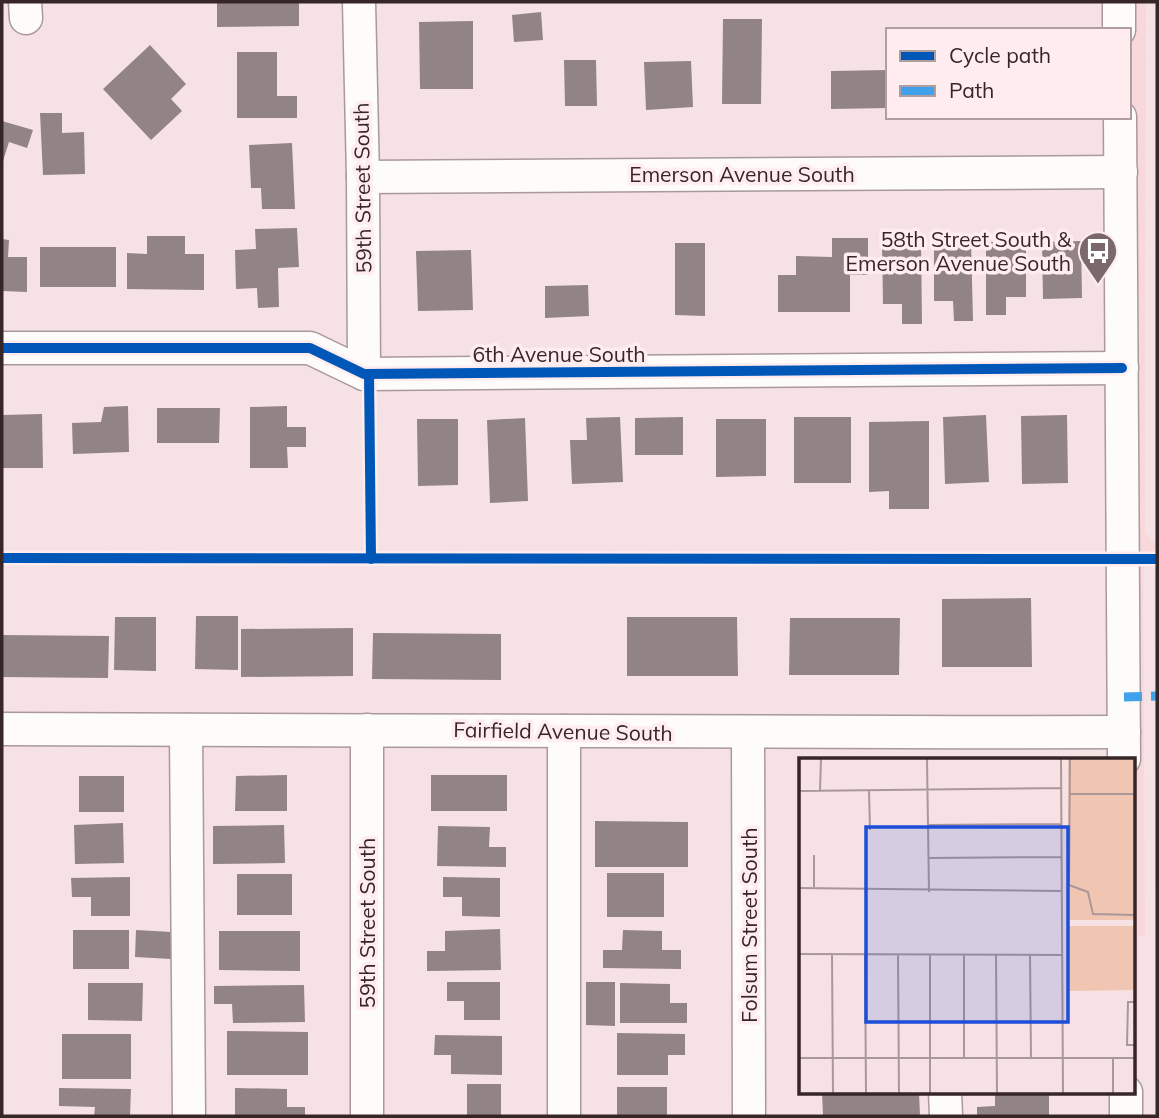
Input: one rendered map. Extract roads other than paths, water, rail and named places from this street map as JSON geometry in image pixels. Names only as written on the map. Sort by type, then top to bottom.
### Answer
[{"type":"street","name":"59th Street South","points":[[359,2],[364,374]]},
{"type":"street","points":[[1119,2],[1119,28]]},
{"type":"street","points":[[1120,119],[1124,746]]},
{"type":"street","name":"Emerson Avenue South","points":[[363,177],[1121,172]]},
{"type":"street","name":"6th Avenue South","points":[[2,348],[310,348],[364,374],[1122,368]]},
{"type":"street","name":"Fairfield Avenue South","points":[[2,729],[748,733],[943,746],[1124,746]]},
{"type":"street","points":[[186,730],[189,1116]]},
{"type":"street","name":"59th Street South","points":[[367,730],[367,1116]]},
{"type":"street","points":[[564,732],[564,1116]]},
{"type":"street","name":"Folsum Street South","points":[[748,733],[749,1116]]},
{"type":"street","points":[[945,1094],[946,1116]]},
{"type":"street","points":[[1126,1094],[1126,1116]]},
{"type":"place","name":"58th Street South & Emerson Avenue South","points":[[1098,285]]}]
